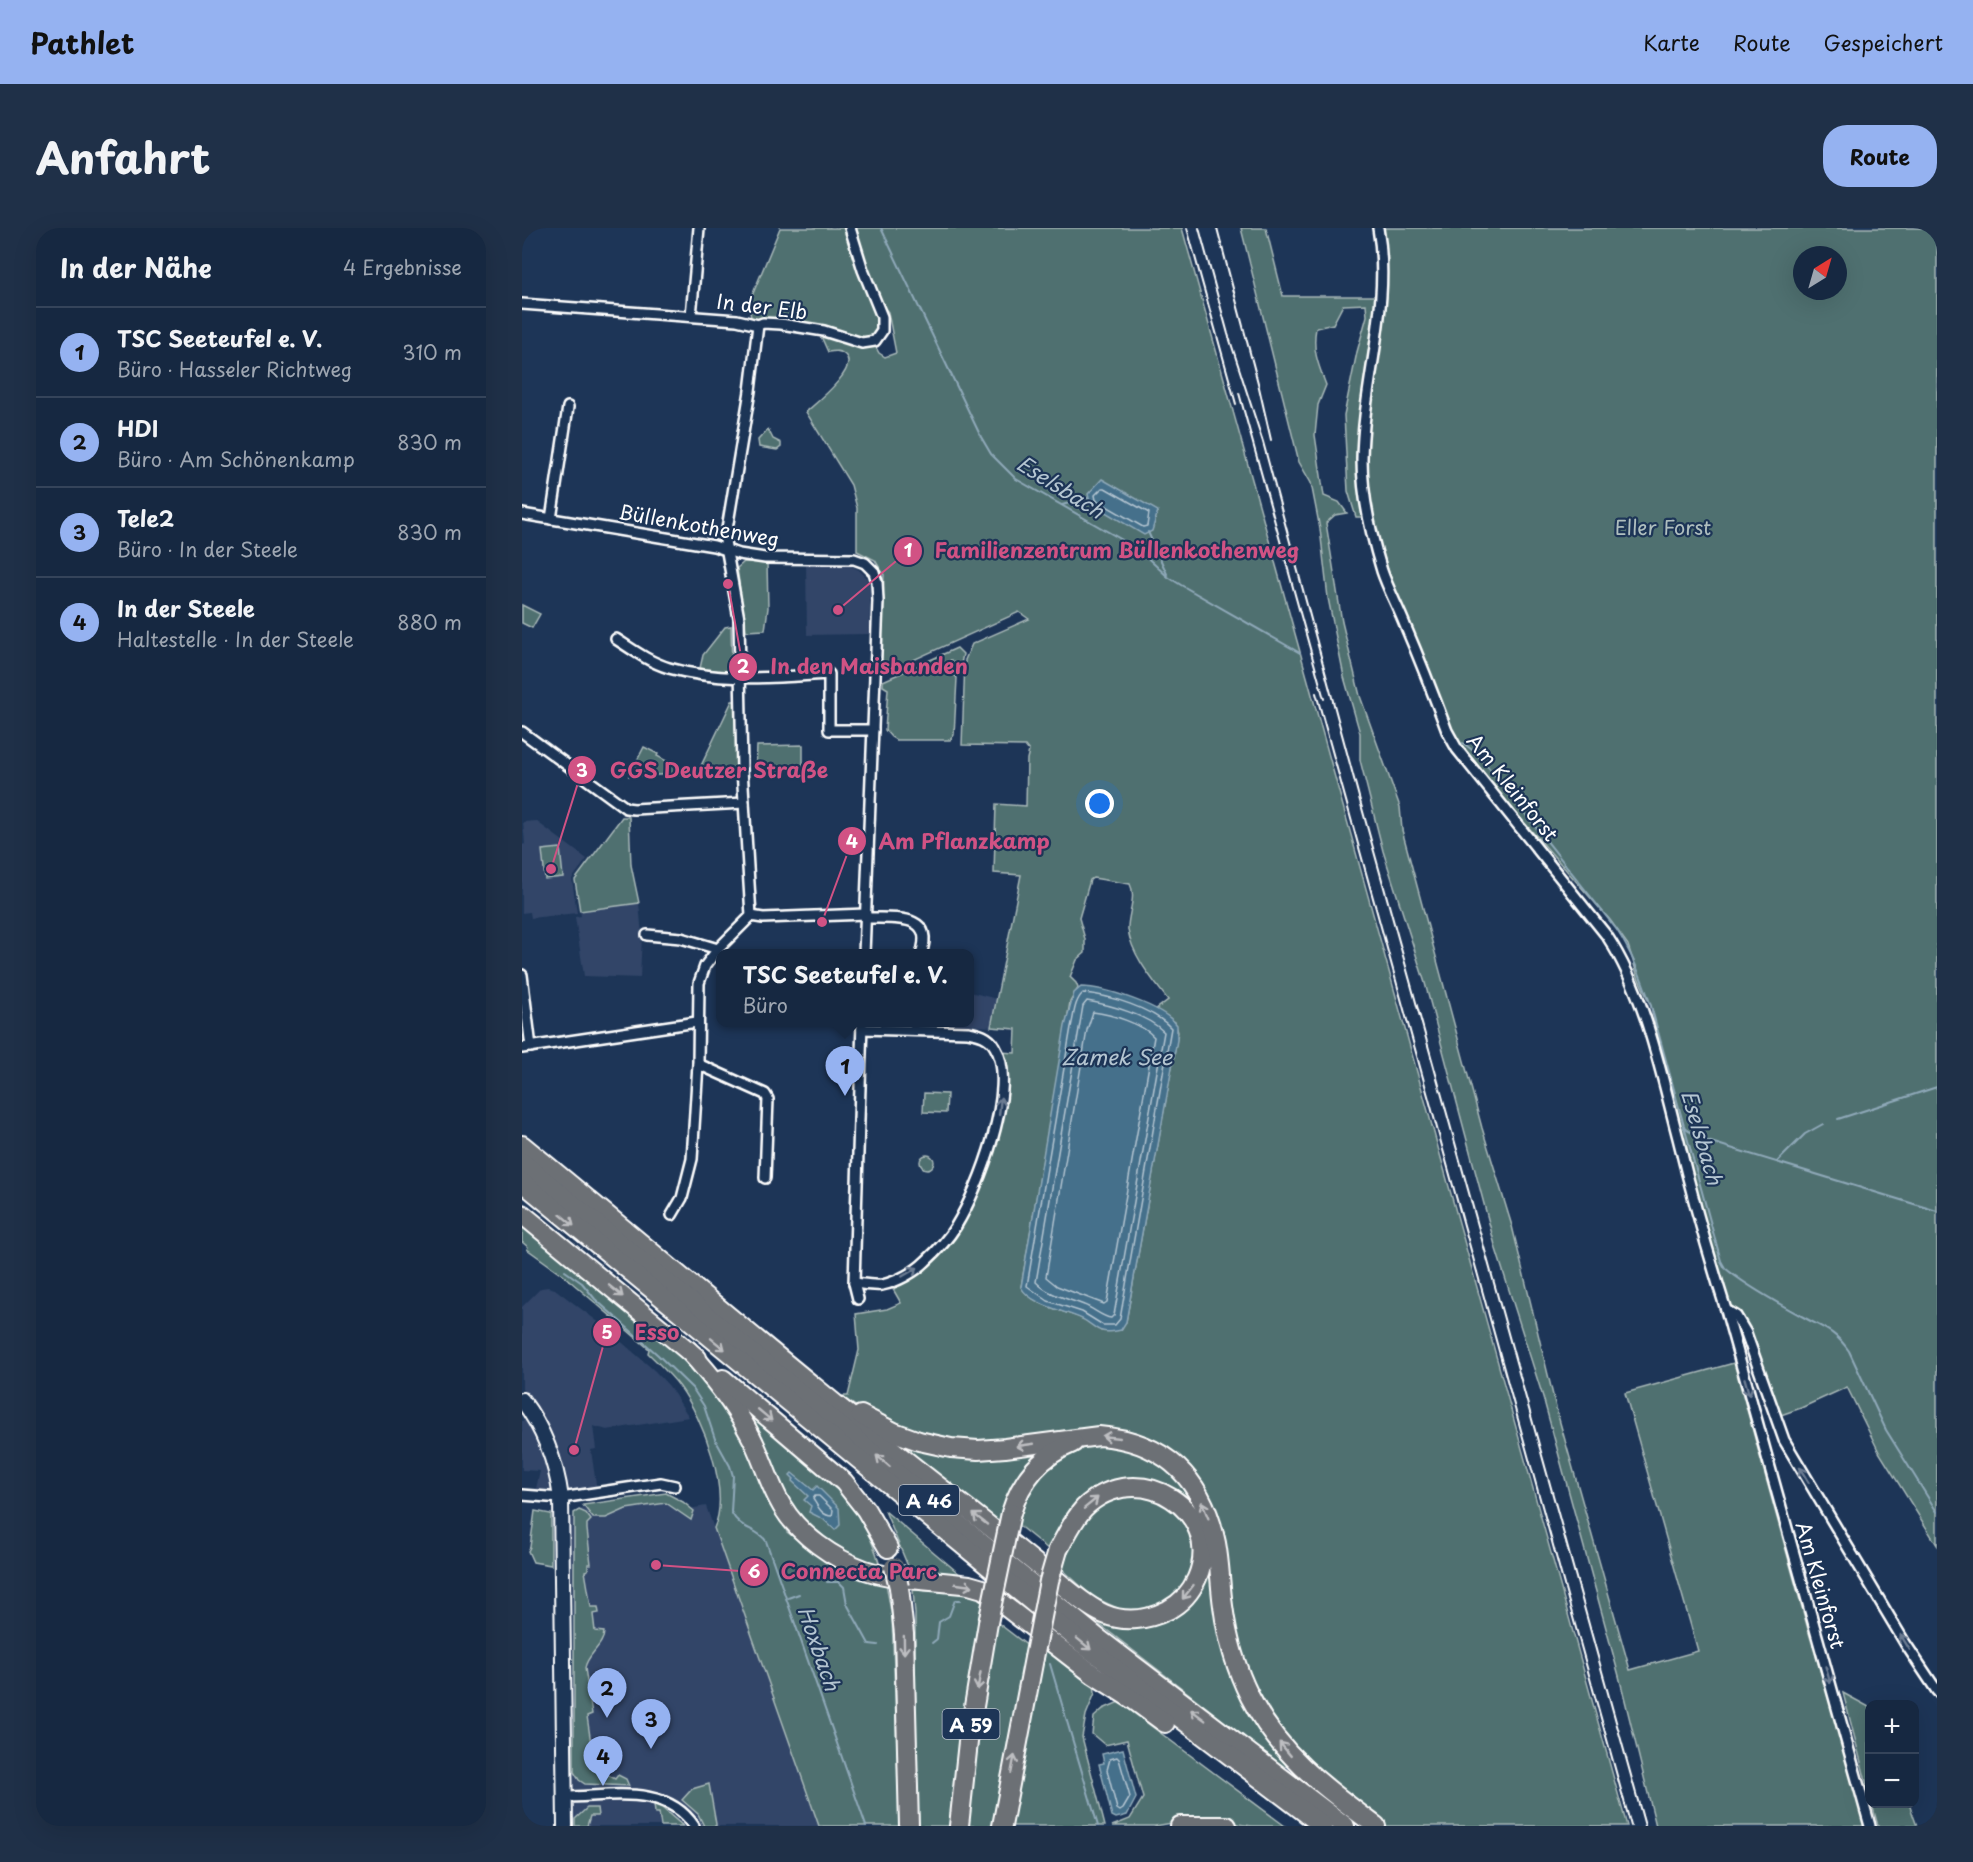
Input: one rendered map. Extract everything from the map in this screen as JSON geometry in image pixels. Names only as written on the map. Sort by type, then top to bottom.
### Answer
[{"type":"highway","points":[[522,1145],[825,1395],[894,1432],[919,1441],[951,1448],[978,1450],[1099,1436],[1117,1437],[1138,1443],[1162,1455],[1187,1476],[1196,1488],[1207,1512],[1216,1543],[1223,1608],[1230,1642],[1250,1696],[1276,1739],[1297,1763],[1376,1826]]},
{"type":"highway","name":"A 46","points":[[522,1162],[1099,1639],[1345,1826]]},
{"type":"highway","name":"A 46","points":[[522,1182],[1088,1648],[1323,1826]]},
{"type":"highway","points":[[522,1214],[838,1476],[856,1496],[888,1548]]},
{"type":"highway","points":[[688,1350],[710,1374],[734,1407],[753,1441],[782,1507],[800,1528],[820,1545],[855,1566],[877,1574],[969,1585],[983,1590],[1094,1675],[1135,1701],[1175,1731],[1208,1740]]},
{"type":"highway","name":"A 59","points":[[825,1395],[913,1468],[989,1525],[1083,1602],[1106,1615],[1122,1619],[1143,1619],[1173,1607],[1187,1595],[1199,1574],[1202,1558],[1194,1522],[1181,1505],[1167,1495],[1147,1488],[1128,1486],[1113,1489],[1097,1497],[1082,1510],[1070,1527],[1058,1550],[1048,1581],[1002,1826]]},
{"type":"highway","points":[[810,1420],[868,1496],[888,1548],[899,1587],[904,1634],[909,1826]]},
{"type":"highway","name":"A 59","points":[[959,1826],[968,1742],[988,1623],[1011,1513],[1016,1498],[1033,1469],[1060,1448],[1083,1439]]},
{"type":"highway","points":[[1180,1826],[1227,1826]]},
{"type":"main road","points":[[522,1400],[546,1439],[555,1465],[561,1498],[565,1826]]},
{"type":"street","points":[[691,316],[699,228]]},
{"type":"street","name":"In der Elb","points":[[522,304],[737,320],[758,325],[781,324],[824,331],[862,343],[872,342],[878,339],[882,331],[882,317],[863,270],[850,228]]},
{"type":"street","name":"Am Kleinforst","points":[[1378,228],[1381,244],[1380,316],[1365,405],[1362,461],[1370,526],[1382,571],[1447,731],[1457,749],[1595,919],[1618,952],[1629,975],[1647,1024],[1701,1230],[1726,1310],[1870,1826]]},
{"type":"street","points":[[647,935],[681,938],[718,949],[751,916],[744,803],[739,619],[730,562],[725,549],[758,325]]},
{"type":"street","points":[[551,519],[568,407]]},
{"type":"street","name":"Büllenkothenweg","points":[[522,514],[714,546],[739,554],[765,558],[854,559],[865,563],[874,572],[878,582],[873,730]]},
{"type":"street","points":[[616,639],[640,656],[668,668],[739,679],[829,674],[829,730],[873,730],[864,949]]},
{"type":"street","points":[[522,732],[626,808],[744,803]]},
{"type":"street","points":[[751,916],[763,918],[866,916],[908,920],[915,922],[924,933],[922,949]]},
{"type":"street","points":[[672,1215],[681,1198],[692,1159],[698,1064],[699,983],[705,966],[716,952]]},
{"type":"street","points":[[522,975],[526,1048],[697,1022]]},
{"type":"street","points":[[858,1299],[854,1283],[862,1027]]},
{"type":"street","points":[[854,1283],[880,1285],[909,1274],[925,1263],[955,1228],[975,1190],[999,1114],[1001,1090],[997,1050],[984,1036],[968,1032],[880,1027]]},
{"type":"street","points":[[698,1064],[765,1094],[768,1099],[765,1178]]},
{"type":"street","name":"Am Kleinforst","points":[[1726,1310],[1740,1320],[1784,1440],[1905,1643],[1937,1691]]},
{"type":"street","points":[[1738,1353],[1752,1350]]},
{"type":"street","points":[[522,1495],[561,1498],[662,1483],[675,1486]]},
{"type":"street","points":[[565,1797],[650,1796],[673,1806],[694,1826]]},
{"type":"shaded area","points":[[806,565],[849,565],[866,577],[871,585],[869,634],[807,635]]},
{"type":"shaded area","points":[[536,821],[587,859],[572,879],[577,913],[531,918],[530,912],[522,913],[522,845],[525,844],[523,822]]},
{"type":"shaded area","points":[[639,903],[642,935],[640,978],[584,976],[575,917],[581,916],[580,911]]},
{"type":"shaded area","points":[[974,993],[997,999],[991,1027],[974,1026]]},
{"type":"shaded area","points":[[541,1288],[555,1289],[601,1324],[655,1371],[669,1386],[689,1417],[607,1430],[593,1426],[596,1449],[591,1450],[597,1491],[573,1495],[568,1492],[549,1429],[522,1389],[522,1307]]},
{"type":"shaded area","points":[[528,1420],[543,1446],[553,1486],[549,1493],[535,1493],[540,1471],[522,1470],[522,1421]]},
{"type":"shaded area","points":[[680,1497],[683,1510],[706,1506],[819,1826],[572,1826],[573,1648],[570,1520],[579,1509]]},
{"type":"green space","points":[[780,228],[849,228],[881,318],[877,337],[862,339],[812,324],[751,318],[749,303]]},
{"type":"green space","points":[[851,228],[1182,228],[1627,1826],[1386,1826],[1295,1754],[1284,1769],[1062,1595],[989,1537],[1089,1613],[1126,1612],[1093,1597],[1063,1570],[1063,1561],[1018,1525],[998,1524],[880,1433],[860,1409],[841,1396],[848,1396],[859,1350],[856,1314],[887,1309],[901,1303],[890,1284],[919,1269],[957,1228],[1001,1113],[1000,1052],[1015,1053],[1016,1029],[991,1027],[1021,875],[994,873],[996,804],[1026,806],[1029,751],[1025,746],[962,745],[965,660],[972,644],[1029,619],[1019,612],[887,672],[880,667],[884,575],[875,560],[857,551],[857,508],[851,485],[806,412],[835,385],[847,368],[848,361],[845,355],[841,352],[828,352],[820,334],[874,344],[879,353],[885,357],[896,353],[888,312],[884,307],[880,308]],"holes":[[[1093,878],[1130,884],[1132,889],[1128,925],[1130,940],[1144,967],[1168,1000],[1155,1010],[1175,1022],[1178,1032],[1126,1322],[1101,1331],[1084,1319],[1040,1303],[1021,1287],[1070,1002],[1078,988],[1070,977],[1077,960],[1085,953],[1085,939],[1079,918],[1090,880]]]},
{"type":"green space","points":[[1241,228],[1266,228],[1283,296],[1376,296],[1360,425],[1364,517],[1356,517],[1348,491],[1344,415],[1367,316],[1366,304],[1343,305],[1333,324],[1316,328],[1315,336],[1317,357],[1326,385],[1318,405],[1315,435],[1324,496],[1339,502],[1347,513],[1335,515],[1326,523],[1342,622],[1360,696],[1400,807],[1402,830],[1482,1128],[1512,1226],[1557,1412],[1630,1670],[1698,1651],[1625,1393],[1734,1363],[1809,1633],[1867,1826],[1656,1826],[1619,1676],[1543,1397],[1496,1249],[1425,983],[1383,851],[1360,760],[1360,733],[1344,677],[1328,598],[1320,529],[1311,483],[1299,462]]},
{"type":"green space","name":"Eller Forst","points":[[1380,228],[1937,228],[1937,1545],[1879,1452],[1847,1387],[1775,1417],[1744,1317],[1727,1304],[1677,1127],[1651,1006],[1638,977],[1628,945],[1610,920],[1458,747],[1381,558],[1366,494],[1365,432],[1381,317]]},
{"type":"green space","points":[[768,429],[773,439],[781,443],[781,447],[777,450],[759,447],[758,440]]},
{"type":"green space","points":[[744,562],[767,563],[768,608],[765,630],[746,631],[737,568]]},
{"type":"green space","points":[[522,605],[540,614],[532,628],[522,623]]},
{"type":"green space","points":[[731,626],[732,669],[728,672],[700,668],[703,655],[725,627]]},
{"type":"green space","points":[[957,648],[963,654],[961,664],[957,666],[951,660],[941,665],[949,668],[957,678],[954,735],[950,740],[896,740],[891,737],[885,730],[888,689],[883,686],[883,681]]},
{"type":"green space","points":[[732,701],[735,701],[737,769],[699,770]]},
{"type":"green space","points":[[803,745],[803,769],[756,770],[757,746]]},
{"type":"green space","points":[[644,747],[685,771],[686,774],[629,776]]},
{"type":"green space","points":[[622,817],[629,817],[631,865],[639,903],[580,911],[575,880]]},
{"type":"green space","points":[[560,848],[563,877],[545,879],[542,850]]},
{"type":"green space","points":[[924,1093],[947,1094],[946,1113],[923,1112]]},
{"type":"green space","points":[[924,1155],[930,1155],[934,1162],[930,1169],[924,1169],[920,1165],[920,1159]]},
{"type":"green space","points":[[522,1225],[686,1361],[715,1390],[754,1455],[787,1532],[827,1561],[886,1583],[892,1617],[900,1826],[819,1826],[714,1528],[718,1513],[717,1476],[697,1417],[680,1387],[648,1353],[649,1349],[563,1275],[527,1249],[528,1247],[522,1242]]},
{"type":"green space","points":[[736,1400],[802,1453],[841,1492],[857,1514],[880,1566],[863,1561],[824,1538],[785,1501]]},
{"type":"green space","points":[[666,1493],[694,1511],[691,1520],[666,1503],[626,1509],[606,1518],[593,1518],[583,1505]]},
{"type":"green space","points":[[579,1510],[586,1513],[591,1520],[587,1524],[587,1529],[591,1564],[588,1564],[588,1570],[585,1571],[591,1607],[598,1607],[599,1613],[593,1614],[595,1631],[604,1632],[601,1642],[589,1658],[585,1668],[592,1714],[587,1716],[594,1764],[599,1770],[615,1779],[618,1775],[626,1779],[629,1786],[585,1784],[574,1772],[574,1513]]},
{"type":"green space","points":[[535,1511],[551,1514],[551,1565],[533,1562],[528,1551]]},
{"type":"green space","points":[[885,1511],[962,1576],[910,1571]]},
{"type":"green space","points":[[913,1590],[973,1593],[984,1602],[978,1622],[981,1640],[952,1826],[916,1826]]},
{"type":"green space","points":[[998,1623],[1028,1646],[995,1826],[965,1826],[976,1730]]},
{"type":"green space","points":[[1045,1643],[1094,1683],[1095,1693],[1086,1715],[1082,1737],[1105,1826],[1008,1826]]},
{"type":"green space","points":[[1843,1693],[1865,1705],[1865,1778]]},
{"type":"green space","points":[[1119,1702],[1285,1826],[1252,1826],[1210,1820],[1183,1821],[1155,1826],[1112,1826],[1130,1819],[1143,1798],[1127,1740],[1105,1745],[1092,1734],[1094,1717],[1103,1709]]},
{"type":"green space","points":[[709,1784],[716,1826],[704,1826],[698,1814],[682,1800],[692,1789]]},
{"type":"green space","points":[[654,1804],[683,1826],[661,1826],[659,1813],[655,1813]]},
{"type":"green space","points":[[587,1808],[597,1808],[598,1816],[590,1816],[587,1826],[575,1826],[575,1819]]},
{"type":"green space","points":[[1873,1808],[1910,1808],[1917,1826],[1878,1826]]},
{"type":"water","points":[[1102,479],[1158,511],[1152,531],[1144,535],[1090,503],[1088,494]]},
{"type":"water","name":"Zamek See","points":[[1081,987],[1104,990],[1133,999],[1159,1011],[1177,1025],[1177,1040],[1126,1322],[1121,1330],[1111,1332],[1104,1332],[1082,1319],[1040,1303],[1021,1287],[1065,1026],[1074,993]]},
{"type":"water","points":[[792,1473],[813,1490],[817,1486],[839,1508],[840,1525],[835,1530],[823,1519],[809,1512],[811,1506],[804,1500],[808,1496],[792,1481],[794,1479],[790,1475]]},
{"type":"water","points":[[1123,1749],[1136,1798],[1127,1815],[1116,1818],[1112,1816],[1099,1764],[1104,1763],[1102,1754]]},
{"type":"waterway","name":"Eselsbach","points":[[881,228],[991,454],[1016,479],[1138,549],[1168,577],[1300,653]]},
{"type":"waterway","points":[[1062,505],[1088,498]]},
{"type":"waterway","points":[[1148,532],[1167,574]]},
{"type":"waterway","name":"Eselsbach","points":[[1463,743],[1475,752],[1489,768],[1617,930],[1641,976],[1721,1261],[1725,1268],[1764,1295],[1829,1331],[1844,1344],[1886,1430],[1937,1512]]},
{"type":"waterway","points":[[1838,1119],[1937,1087]]},
{"type":"waterway","points":[[1777,1162],[1805,1134],[1823,1124]]},
{"type":"waterway","points":[[1684,1128],[1701,1139],[1937,1211]]},
{"type":"waterway","name":"Hoxbach","points":[[565,1271],[582,1283],[595,1299],[658,1355],[693,1389],[704,1406],[715,1439],[733,1476],[731,1512],[739,1523],[758,1533],[766,1541],[866,1826]]},
{"type":"waterway","points":[[827,1582],[839,1582],[844,1587],[847,1604],[869,1644],[878,1645]]},
{"type":"waterway","points":[[788,1598],[799,1594]]},
{"type":"waterway","points":[[932,1643],[937,1639],[939,1622],[949,1616],[955,1600],[960,1600]]},
{"type":"waterway","points":[[1050,1664],[1098,1826]]},
{"type":"railway","points":[[1187,228],[1236,404]]},
{"type":"railway","points":[[1199,228],[1228,334],[1263,442],[1360,801],[1645,1826]]},
{"type":"railway","points":[[1217,228],[1271,440]]},
{"type":"railway","points":[[1239,393],[1324,699]]},
{"type":"railway","points":[[1316,693],[1631,1826]]},
{"type":"place","name":"In den Maisbanden","points":[[728,584]]},
{"type":"place","name":"Familienzentrum Büllenkothenweg","points":[[838,610]]},
{"type":"place","name":"GGS Deutzer Straße","points":[[551,869]]},
{"type":"place","name":"Am Pflanzkamp","points":[[822,922]]},
{"type":"place","name":"TSC Seeteufel e. V.","points":[[845,1096]]},
{"type":"place","name":"Esso","points":[[574,1450]]},
{"type":"place","name":"Connecta Parc","points":[[656,1565]]},
{"type":"place","name":"HDI","points":[[607,1718]]},
{"type":"place","name":"Tele2","points":[[651,1749]]},
{"type":"place","name":"In der Steele","points":[[603,1786]]}]
